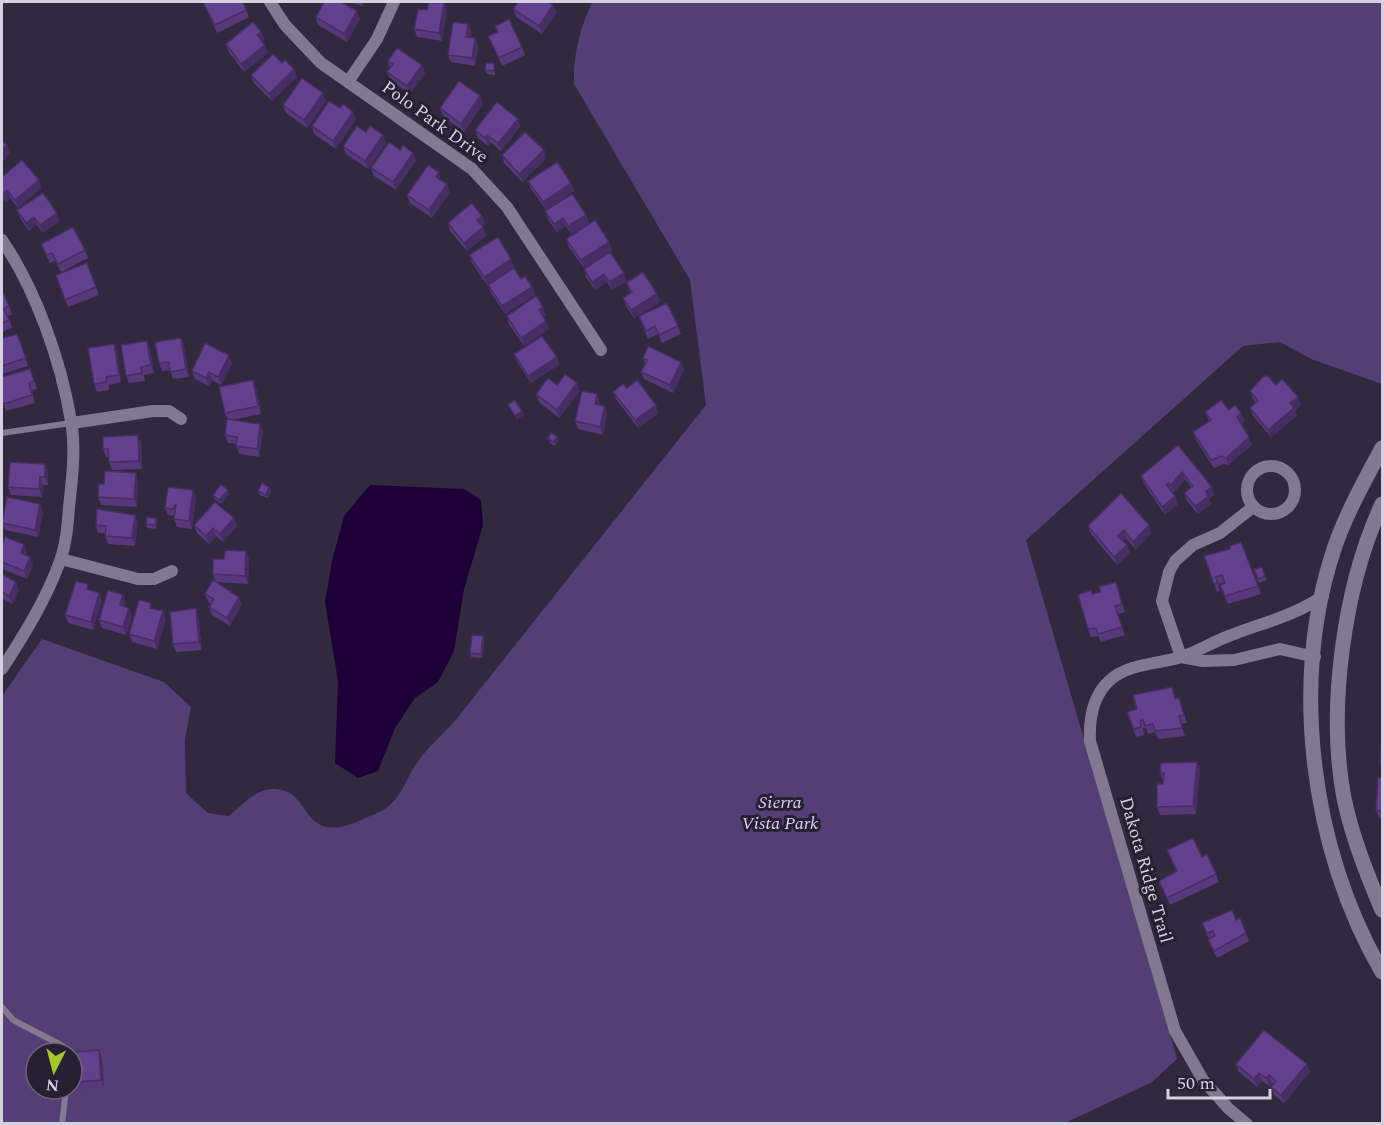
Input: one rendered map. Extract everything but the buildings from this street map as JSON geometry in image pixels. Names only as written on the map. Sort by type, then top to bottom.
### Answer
[{"type":"main road","points":[[1383,448],[1357,494],[1335,547],[1323,596],[1312,692],[1315,772],[1326,837],[1340,879],[1383,972]]},
{"type":"main road","points":[[1383,504],[1366,543],[1352,590],[1343,644],[1339,701],[1339,753],[1344,797],[1353,837],[1383,910]]},
{"type":"street","name":"Polo Park Drive","points":[[270,2],[301,44],[348,82],[472,169],[491,186],[601,350]]},
{"type":"street","points":[[348,82],[377,39],[394,2]]},
{"type":"street","points":[[2,240],[19,267],[42,320],[72,423],[71,486],[61,559],[39,608],[2,669]]},
{"type":"street","points":[[72,423],[153,411],[169,411],[181,419]]},
{"type":"street","points":[[1276,467],[1289,474],[1295,489],[1290,505],[1276,514],[1268,515],[1253,507],[1246,493],[1254,473],[1261,468],[1276,467]]},
{"type":"street","points":[[1181,657],[1162,601],[1168,572],[1175,561],[1193,545],[1220,533],[1253,507]]},
{"type":"street","points":[[61,559],[138,579],[154,579],[172,572]]},
{"type":"street","name":"Dakota Ridge Trail","points":[[1247,1124],[1203,1080],[1175,1031],[1090,741],[1092,708],[1109,681],[1123,671],[1181,657],[1228,636],[1306,608],[1323,596]]},
{"type":"street","name":"Dakota Ridge Trail","points":[[1181,657],[1203,661],[1234,660],[1280,649],[1315,657]]},
{"type":"lane","points":[[2,433],[72,423]]},
{"type":"lane","points":[[2,1007],[14,1020],[50,1041]]},
{"type":"lane","points":[[62,1124],[65,1101]]},
{"type":"green space","name":"Sierra Vista Park","points":[[592,2],[1382,2],[1382,384],[1311,359],[1280,342],[1243,346],[1026,540],[1177,1059],[1152,1082],[1063,1124],[2,1124],[2,696],[42,639],[164,682],[191,707],[185,740],[186,793],[208,813],[229,816],[258,793],[279,789],[291,794],[314,820],[324,826],[339,827],[361,820],[383,810],[396,798],[421,757],[454,722],[706,405],[690,280],[574,84],[576,52]]},
{"type":"shaded area","points":[[370,485],[464,489],[481,500],[483,525],[464,589],[454,651],[438,682],[415,698],[395,728],[378,771],[358,778],[335,763],[338,681],[325,602],[332,561],[344,516]]}]
